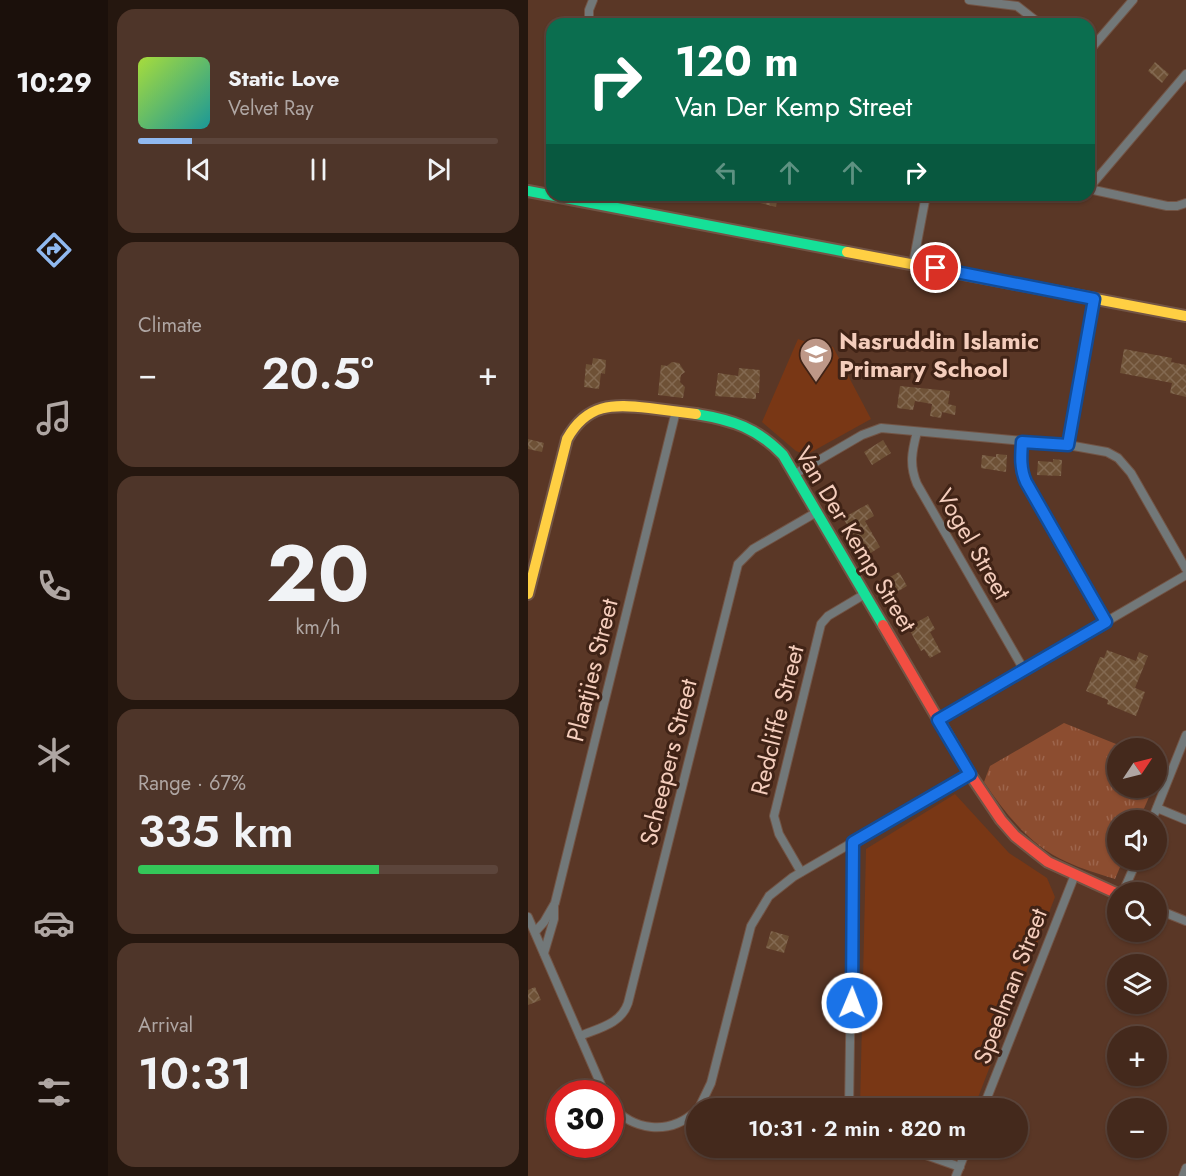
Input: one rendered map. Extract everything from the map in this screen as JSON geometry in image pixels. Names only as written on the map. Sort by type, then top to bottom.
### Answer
[{"type":"street","points":[[590,18],[589,10],[593,0]]},
{"type":"street","points":[[969,0],[1020,3],[1034,18]]},
{"type":"street","points":[[1095,44],[1133,0]]},
{"type":"street","points":[[1095,182],[1186,74]]},
{"type":"street","points":[[1095,190],[1167,206],[1186,203]]},
{"type":"street","points":[[528,191],[546,194]]},
{"type":"street","points":[[581,201],[1186,316]]},
{"type":"street","points":[[913,264],[925,201]]},
{"type":"street","points":[[1068,445],[1094,299]]},
{"type":"street","name":"Van Der Kemp Street","points":[[528,594],[567,438],[575,426],[593,411],[611,405],[676,411],[720,417],[749,426],[776,446],[795,474],[992,810],[1019,842],[1046,862],[1074,877],[1107,890]]},
{"type":"street","name":"Plaatjies Street","points":[[535,932],[544,922],[554,904],[676,411]]},
{"type":"street","points":[[795,474],[873,430],[888,428],[1068,445],[1107,452],[1126,466],[1186,568]]},
{"type":"street","name":"Vogel Street","points":[[917,432],[911,461],[917,484],[1024,670]]},
{"type":"street","points":[[1022,442],[1022,466],[1026,482],[1106,622]]},
{"type":"street","name":"Scheepers Street","points":[[580,1036],[618,1019],[626,1009],[738,564],[753,549],[817,512]]},
{"type":"street","points":[[938,720],[1186,575]]},
{"type":"street","name":"Redcliffe Street","points":[[801,872],[779,834],[774,816],[821,624],[828,616],[865,594]]},
{"type":"street","points":[[1186,735],[1157,808],[1186,820]]},
{"type":"street","points":[[703,1098],[711,1083],[751,926],[769,897],[801,872],[970,774]]},
{"type":"street","points":[[849,1098],[853,842]]},
{"type":"street","name":"Speelman Street","points":[[987,1098],[1074,877]]},
{"type":"street","points":[[544,953],[554,918],[554,904]]},
{"type":"street","points":[[1167,913],[1186,921]]},
{"type":"street","points":[[528,917],[599,1080]]},
{"type":"street","points":[[624,1117],[652,1128],[662,1128],[678,1123],[686,1118]]},
{"type":"street","points":[[934,1158],[960,1167]]},
{"type":"street","points":[[956,1176],[963,1158]]},
{"type":"street","points":[[1183,1176],[1186,1168]]},
{"type":"shaded area","name":"Nasruddin Islamic Primary School","points":[[798,339],[824,348],[825,345],[833,347],[871,419],[806,455],[796,451],[762,422]]},
{"type":"shaded area","points":[[955,794],[1009,853],[1047,878],[1055,897],[978,1098],[860,1098],[866,849]]},
{"type":"green space","points":[[1064,723],[1107,740],[1107,798],[1149,798],[1143,810],[1107,810],[1107,870],[1119,870],[1115,879],[1054,856],[1030,838],[1010,817],[984,782],[990,766]]},
{"type":"building","points":[[1155,62],[1169,74],[1162,83],[1148,71]]},
{"type":"building","points":[[753,201],[777,201],[776,207]]},
{"type":"building","points":[[1124,349],[1172,358],[1171,362],[1186,365],[1186,397],[1170,393],[1172,383],[1120,373]]},
{"type":"building","points":[[593,358],[606,360],[605,374],[601,373],[599,389],[584,387],[586,364],[592,365]]},
{"type":"building","points":[[672,362],[679,363],[685,372],[681,375],[680,382],[685,387],[683,398],[658,395],[661,365],[667,366]]},
{"type":"building","points":[[739,368],[760,370],[759,393],[756,393],[756,399],[715,396],[718,373],[738,376]]},
{"type":"building","points":[[900,386],[950,391],[948,404],[956,406],[955,415],[942,412],[941,418],[930,416],[932,404],[915,401],[913,410],[897,408]]},
{"type":"building","points":[[528,439],[544,443],[542,452],[528,449]]},
{"type":"building","points":[[883,440],[891,453],[872,465],[864,452]]},
{"type":"building","points":[[996,454],[1007,455],[1006,472],[981,468],[982,455],[996,457]]},
{"type":"building","points":[[1053,459],[1062,460],[1061,476],[1037,475],[1038,461],[1053,462]]},
{"type":"building","points":[[868,504],[874,516],[865,521],[880,547],[866,556],[843,518]]},
{"type":"building","points":[[899,572],[907,586],[890,596],[881,582]]},
{"type":"building","points":[[928,616],[935,629],[930,632],[941,652],[930,658],[924,649],[921,651],[908,627]]},
{"type":"building","points":[[1107,650],[1136,661],[1139,652],[1148,656],[1135,688],[1145,692],[1136,716],[1107,704],[1108,700],[1086,691],[1100,657],[1104,658]]},
{"type":"building","points":[[771,931],[789,936],[784,953],[766,948]]},
{"type":"building","points":[[535,987],[541,1000],[528,1005],[528,990]]},
{"type":"traffic: fast","points":[[528,191],[546,194]]},
{"type":"traffic: fast","points":[[580,201],[847,252]]},
{"type":"traffic: fast","points":[[696,414],[722,419],[744,427],[764,438],[783,455],[883,625]]},
{"type":"traffic: slow","points":[[847,252],[1186,316]]},
{"type":"traffic: slow","points":[[528,594],[567,439],[583,418],[602,409],[624,406],[696,414]]},
{"type":"traffic: jam","points":[[883,625],[970,774],[1001,820],[1015,836],[1048,862],[1107,889]]},
{"type":"place","name":"Nasruddin Islamic Primary School","points":[[816,383]]},
{"type":"route","points":[[852,1003],[853,842],[970,774],[938,720],[1106,622],[1026,482],[1021,456],[1022,442],[1068,445],[1094,299],[936,268]]}]
